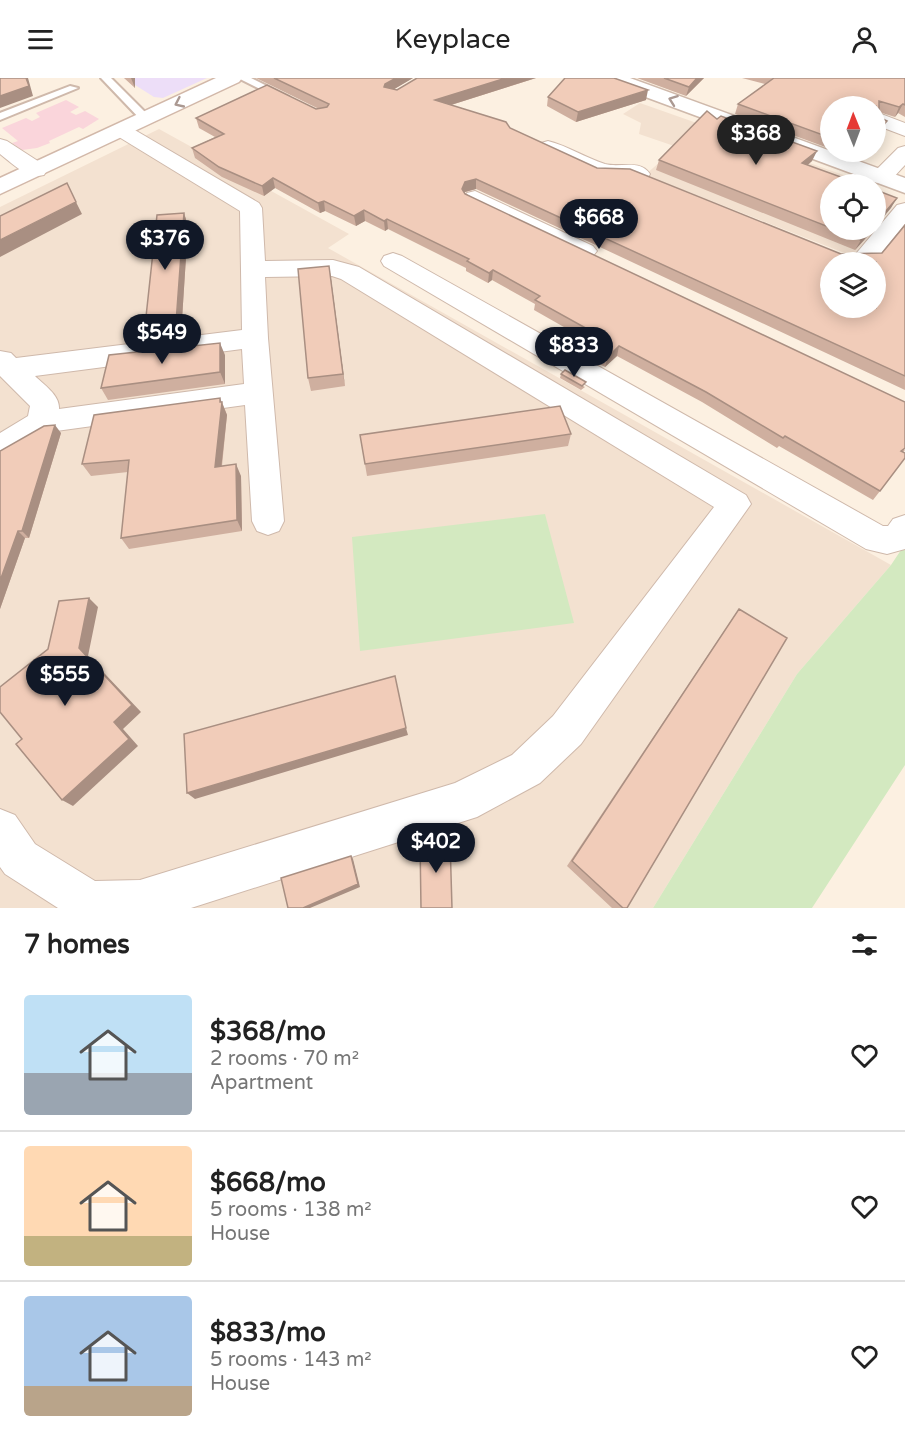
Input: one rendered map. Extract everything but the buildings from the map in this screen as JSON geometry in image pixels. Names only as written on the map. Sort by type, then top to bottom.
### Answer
[{"type":"street","points":[[0,187],[232,78]]},
{"type":"street","points":[[612,78],[874,174]]},
{"type":"street","points":[[886,122],[905,130]]},
{"type":"street","points":[[121,130],[251,208],[255,338],[268,521]]},
{"type":"street","points":[[526,137],[604,171],[631,171],[663,184]]},
{"type":"street","points":[[0,145],[36,170]]},
{"type":"street","points":[[885,174],[905,152]]},
{"type":"street","points":[[886,179],[905,186]]},
{"type":"street","points":[[475,198],[604,260]]},
{"type":"street","points":[[864,252],[905,210]]},
{"type":"street","points":[[393,261],[878,539],[890,541],[899,537],[905,529]]},
{"type":"street","points":[[0,830],[20,859],[90,903],[140,902],[462,802],[526,770],[567,730],[735,504],[350,273],[333,268],[254,269]]},
{"type":"street","points":[[5,364],[255,338]]},
{"type":"street","points":[[5,364],[45,403],[42,422]]},
{"type":"street","points":[[0,448],[42,422],[259,393]]},
{"type":"lane","points":[[105,78],[146,119]]},
{"type":"lane","points":[[243,78],[294,101]]},
{"type":"lane","points":[[0,117],[73,88]]},
{"type":"shaded area","points":[[124,78],[207,78],[163,98],[154,97]]},
{"type":"shaded area","points":[[66,100],[79,107],[70,112],[76,115],[85,111],[99,119],[83,129],[79,127],[49,141],[50,143],[22,150],[12,143],[18,141],[2,128],[26,118],[32,121],[40,117],[36,113]]},
{"type":"shaded area","points":[[640,103],[841,174],[820,174],[820,240],[866,240],[855,252],[842,252],[645,175],[677,147],[639,134],[641,123],[623,114]]},
{"type":"shaded area","points":[[159,129],[349,234],[328,248],[891,565],[797,674],[653,908],[0,908],[0,207]]},
{"type":"green space","points":[[545,514],[574,623],[360,651],[352,537]]},
{"type":"green space","points":[[905,544],[905,765],[812,908],[653,908],[797,674],[891,565]]}]
